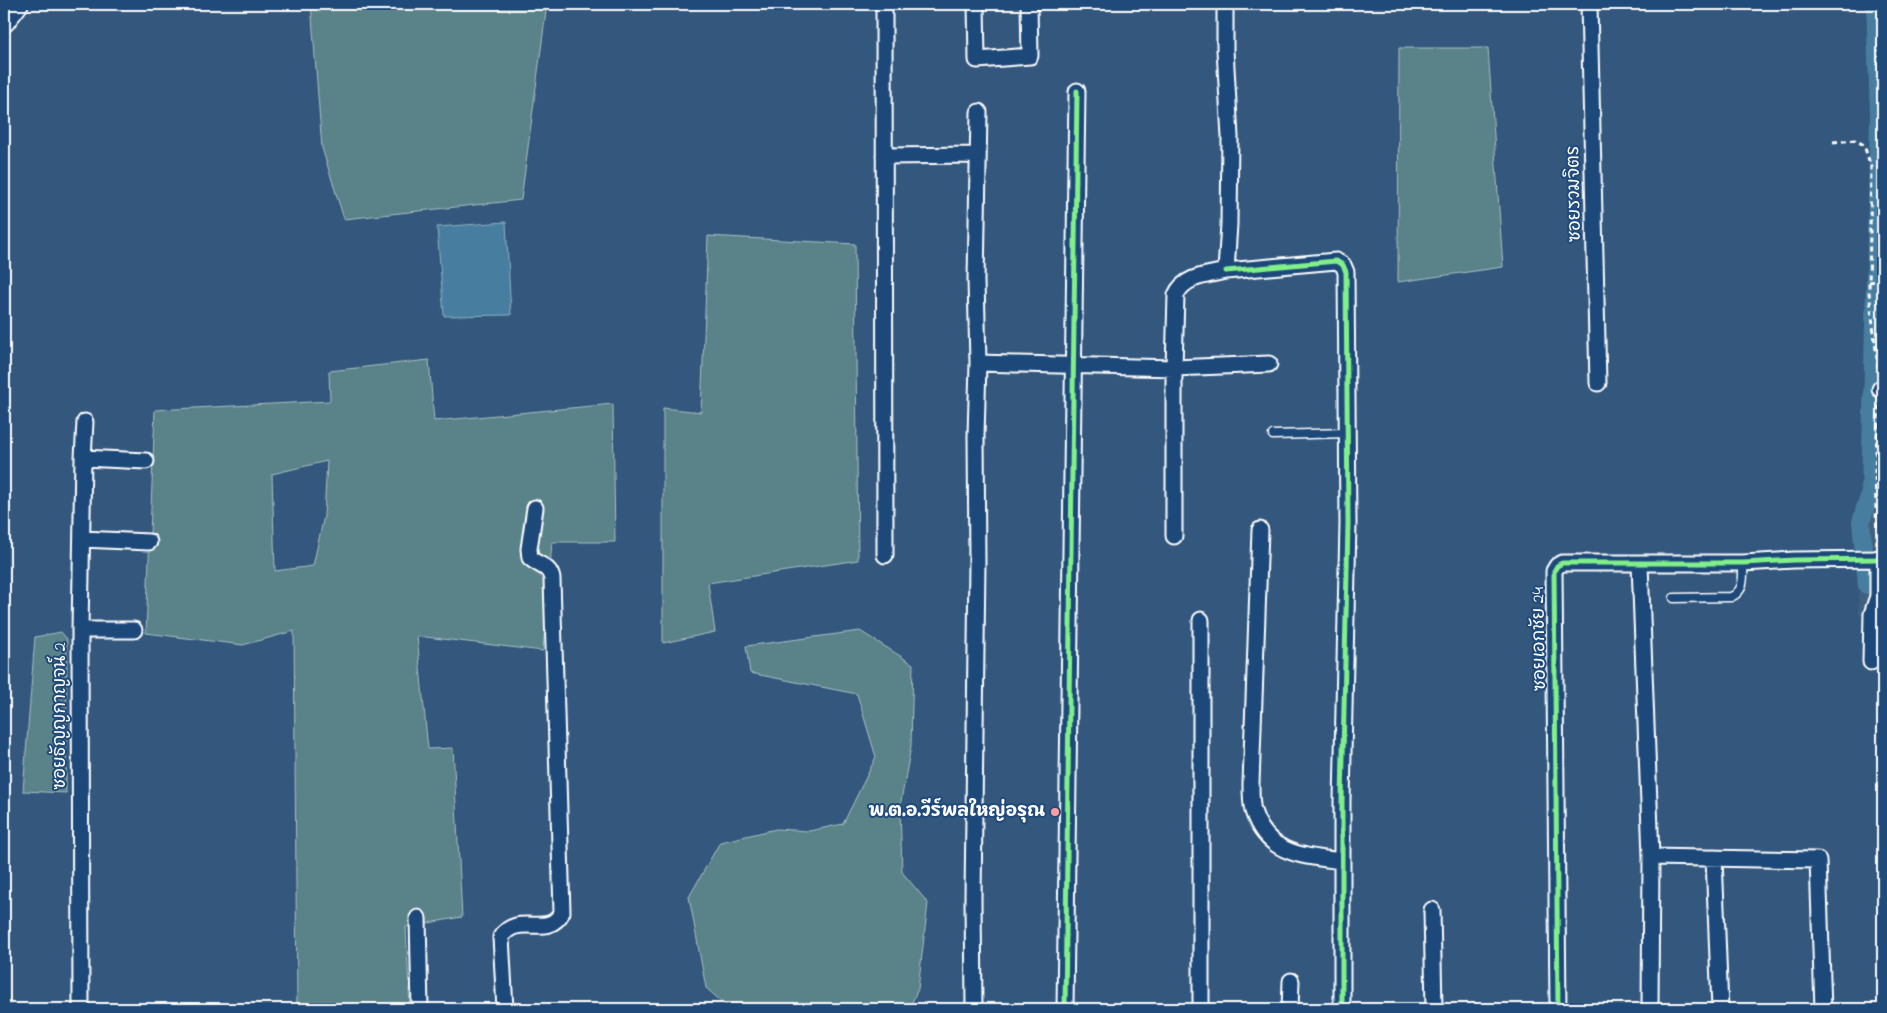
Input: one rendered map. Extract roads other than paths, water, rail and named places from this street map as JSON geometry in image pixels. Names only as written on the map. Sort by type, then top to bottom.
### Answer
[{"type":"street","points":[[4,21],[17,4]]},
{"type":"street","points":[[884,4],[885,555]]},
{"type":"street","points":[[976,4],[977,60],[1030,56],[1029,4]]},
{"type":"street","points":[[1225,4],[1224,50],[1230,137],[1229,224],[1226,271]]},
{"type":"street","name":"ซอยรวมจิตร","points":[[1589,4],[1598,383]]},
{"type":"street","points":[[1066,1009],[1078,91]]},
{"type":"street","points":[[974,1009],[973,899],[978,363],[976,280],[979,112]]},
{"type":"street","points":[[884,156],[978,155]]},
{"type":"street","points":[[1174,536],[1174,368],[1176,294],[1179,286],[1186,281],[1226,271],[1336,261],[1342,265],[1346,272],[1348,523],[1342,861],[1342,1009]]},
{"type":"street","points":[[978,363],[1174,368],[1269,364]]},
{"type":"street","name":"ซอยธัญญกาญจน์ 2","points":[[81,1009],[80,630],[85,422]]},
{"type":"street","points":[[83,458],[146,461]]},
{"type":"street","points":[[505,1009],[501,937],[506,929],[514,925],[550,925],[558,921],[562,912],[552,579],[551,572],[536,564],[530,558],[529,549],[535,508]]},
{"type":"street","points":[[1260,530],[1251,784],[1253,810],[1261,830],[1274,843],[1298,855],[1342,861]]},
{"type":"street","points":[[82,539],[149,542]]},
{"type":"street","points":[[1871,558],[1878,596],[1872,614],[1871,662]]},
{"type":"street","name":"ซอยเอกชัย 24","points":[[1558,1009],[1554,571],[1557,566],[1562,563],[1743,563],[1871,558]]},
{"type":"street","points":[[1640,564],[1651,857],[1650,1009]]},
{"type":"street","points":[[1201,620],[1202,1009]]},
{"type":"street","points":[[80,630],[134,630]]},
{"type":"street","points":[[1651,857],[1818,860],[1823,1009]]},
{"type":"street","points":[[1714,858],[1720,1009]]},
{"type":"street","points":[[1432,910],[1434,1009]]},
{"type":"street","points":[[418,918],[420,1009]]},
{"type":"street","points":[[1290,1009],[1292,980]]},
{"type":"lane","points":[[1273,435],[1347,433]]},
{"type":"lane","points":[[1674,598],[1731,597],[1736,595],[1740,591],[1743,580],[1743,563]]},
{"type":"waterway","points":[[1867,585],[1861,522],[1870,493],[1879,115],[1875,4]]},
{"type":"place","name":"พ.ต.อ.วีร์พลใหญ่อรุณ","points":[[1055,812]]}]
